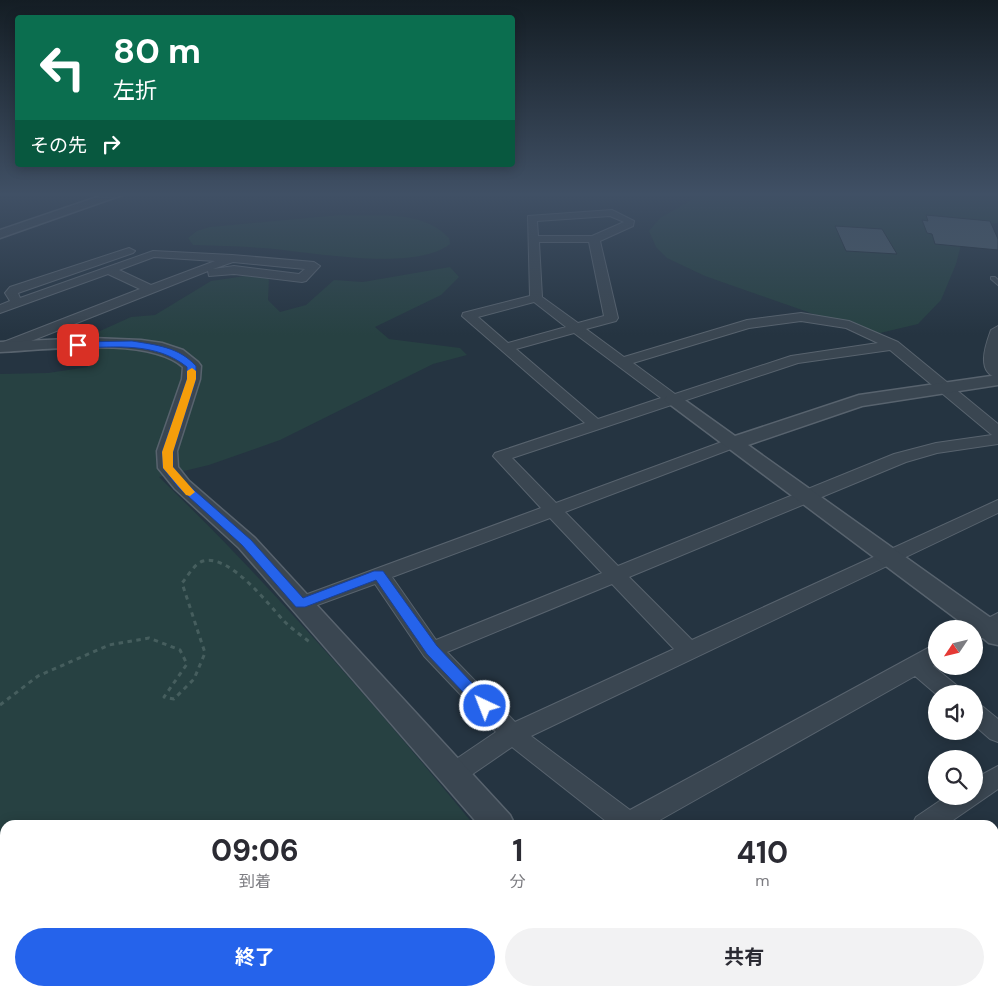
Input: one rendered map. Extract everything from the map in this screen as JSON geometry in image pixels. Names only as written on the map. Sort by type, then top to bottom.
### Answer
[{"type":"street","points":[[533,241],[536,298]]},
{"type":"street","points":[[505,348],[611,318],[594,241]]},
{"type":"street","points":[[17,303],[11,293],[14,290],[127,251],[314,266],[302,278],[240,271],[185,277]]},
{"type":"street","points":[[0,309],[153,254]]},
{"type":"street","points":[[3,346],[232,258]]},
{"type":"street","points":[[78,268],[93,275]]},
{"type":"street","points":[[108,270],[151,290]]},
{"type":"street","points":[[173,293],[190,285],[240,271]]},
{"type":"street","points":[[536,298],[989,629]]},
{"type":"street","points":[[536,298],[468,316],[596,425]]},
{"type":"street","points":[[622,362],[747,324],[802,317],[849,325],[893,345],[998,432]]},
{"type":"street","points":[[998,330],[989,355],[991,367],[998,374]]},
{"type":"street","points":[[3,346],[132,344],[162,349],[177,354],[192,366],[192,379],[167,452],[168,468],[182,485],[246,542],[452,775],[494,820]]},
{"type":"street","points":[[688,650],[500,456],[796,359],[893,345]]},
{"type":"street","points":[[301,604],[733,443],[859,401],[998,380]]},
{"type":"street","points":[[432,650],[921,451],[998,439]]},
{"type":"street","points":[[452,775],[512,734],[998,506]]},
{"type":"street","points":[[379,574],[432,650],[512,734],[623,820]]},
{"type":"street","points":[[638,820],[928,659]]},
{"type":"street","points":[[917,665],[941,685]]},
{"type":"street","points":[[983,720],[998,732]]},
{"type":"street","points":[[983,786],[998,776]]},
{"type":"street","points":[[932,820],[955,805]]},
{"type":"path","points":[[0,705],[38,676],[109,645],[149,638],[180,650],[187,664],[164,697],[174,699],[193,683],[203,662],[204,653],[182,583],[197,565],[204,560],[210,560],[226,566],[242,577],[285,622],[323,654],[340,647]]},
{"type":"green space","points":[[190,241],[450,241],[450,244],[433,253],[386,259],[332,256],[253,247],[193,245]]},
{"type":"green space","points":[[654,241],[962,241],[956,264],[941,300],[918,324],[880,333],[845,325],[705,276],[667,258],[656,247]]},
{"type":"green space","points":[[450,267],[459,277],[441,295],[375,327],[389,339],[460,348],[467,355],[433,364],[280,440],[209,465],[159,477],[242,560],[321,646],[470,820],[0,820],[0,374],[48,373],[88,367],[80,340],[131,317],[155,315],[211,281],[245,276],[269,278],[268,300],[280,312],[306,305],[334,280],[363,282]]},
{"type":"building","points":[[842,241],[889,241],[897,254],[846,251]]},
{"type":"building","points":[[934,241],[998,241],[998,250],[935,244]]},
{"type":"slow traffic","points":[[190,492],[168,468],[167,452],[192,379],[192,371]]},
{"type":"route","points":[[78,345],[132,344],[162,349],[177,354],[192,366],[192,379],[167,452],[168,468],[182,485],[246,542],[301,604],[379,574],[432,650],[485,706]]}]
